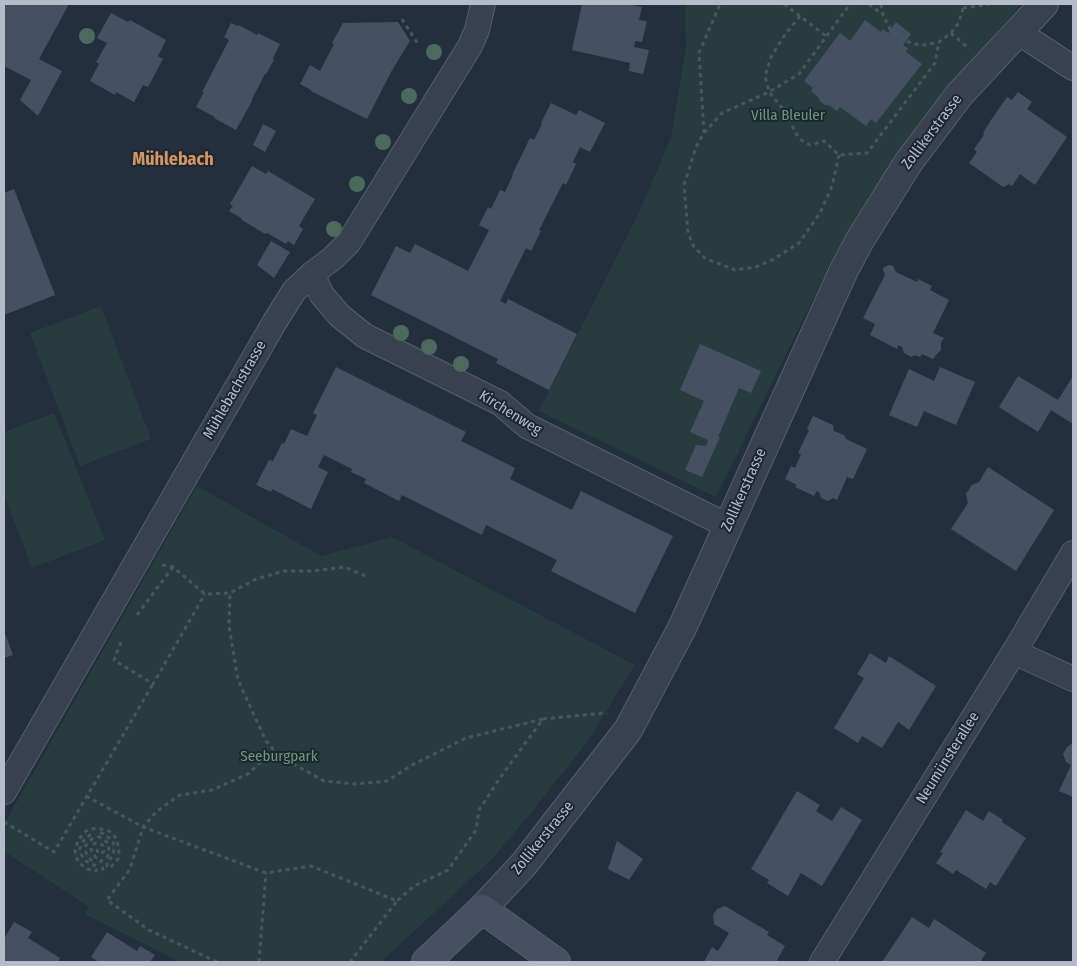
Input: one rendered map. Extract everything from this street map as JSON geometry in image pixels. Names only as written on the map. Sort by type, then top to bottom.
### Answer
[{"type":"main road","name":"Zollikerstrasse","points":[[426,962],[482,909]]},
{"type":"main road","points":[[482,909],[556,962]]},
{"type":"street","name":"Mühlebachstrasse","points":[[4,792],[274,323],[294,291],[349,242],[470,46],[477,30],[483,4]]},
{"type":"street","name":"Zollikerstrasse","points":[[482,909],[524,864],[628,730],[682,628],[844,270],[860,240],[908,163],[954,101],[1044,4]]},
{"type":"street","points":[[1018,32],[1073,68]]},
{"type":"street","name":"Kirchenweg","points":[[312,274],[322,295],[340,316],[365,336],[500,403],[527,426],[728,526]]},
{"type":"street","name":"Neumünsterallee","points":[[822,962],[1073,553]]},
{"type":"street","points":[[1014,652],[1073,679]]},
{"type":"path","points":[[704,133],[699,53],[720,4]]},
{"type":"path","points":[[784,4],[826,36]]},
{"type":"path","points":[[839,155],[832,186],[820,213],[799,243],[772,260],[756,267],[735,270],[705,258],[694,247],[688,232],[684,185],[696,147],[704,133],[722,113],[770,92],[799,74],[850,4]]},
{"type":"path","points":[[869,4],[883,15]]},
{"type":"path","points":[[881,4],[883,15],[890,29],[900,38],[912,44],[925,45],[939,42],[951,33],[959,22],[963,6],[991,4]]},
{"type":"path","points":[[800,16],[770,57],[765,76],[770,92],[788,115],[799,138],[810,145],[824,141],[839,155],[867,153],[935,63],[939,42]]},
{"type":"path","points":[[402,19],[418,44]]},
{"type":"path","points":[[951,33],[971,50]]},
{"type":"path","points":[[158,562],[163,566],[173,567],[205,594],[230,593],[256,579],[284,571],[345,568],[368,577]]},
{"type":"path","points":[[133,621],[173,567]]},
{"type":"path","points":[[230,593],[229,626],[238,680],[266,741],[279,756],[324,781],[356,784],[387,781],[412,765],[466,738],[543,719],[604,713],[612,717]]},
{"type":"path","points":[[4,822],[54,852],[205,594]]},
{"type":"path","points":[[124,637],[114,660],[153,684]]},
{"type":"path","points":[[350,962],[397,901],[414,886],[448,870],[476,830],[479,810],[543,719]]},
{"type":"path","points":[[217,962],[149,930],[107,900],[130,869],[143,827],[157,811],[180,795],[212,790],[248,774],[264,759],[279,756]]},
{"type":"path","points":[[86,796],[143,827],[266,873],[311,866],[397,901]]},
{"type":"path","points":[[97,849],[100,854],[104,851],[101,844],[95,843],[91,846],[92,853],[96,858],[91,860],[86,853],[86,845],[92,839],[92,835],[84,840],[80,848],[80,853],[86,861],[98,868],[96,871],[87,869],[78,862],[75,851],[78,840],[86,832],[96,828],[113,834],[117,840],[119,852],[118,859],[109,868],[107,862],[113,856],[114,848],[112,842],[105,834],[98,834],[99,837],[108,843],[109,848],[107,857],[101,861],[104,874]]},
{"type":"path","points":[[259,962],[266,873]]},
{"type":"green space","name":"Villa Bleuler","points":[[685,4],[1020,5],[918,125],[871,193],[836,252],[716,497],[539,411],[640,210],[671,137],[686,47]]},
{"type":"green space","points":[[101,306],[151,439],[80,466],[30,333]]},
{"type":"green space","points":[[54,413],[105,540],[32,568],[4,494],[4,432]]},
{"type":"green space","name":"Seeburgpark","points":[[197,486],[321,556],[392,537],[635,665],[587,742],[492,859],[381,962],[180,962],[85,914],[89,907],[4,851],[4,824]]},
{"type":"building","points":[[4,4],[69,4],[39,59],[62,71],[38,116],[20,100],[31,80],[4,66]]},
{"type":"building","points":[[582,4],[626,4],[642,7],[639,20],[647,21],[642,42],[635,41],[634,47],[649,50],[643,74],[629,71],[630,63],[572,50]]},
{"type":"building","points":[[111,13],[128,22],[130,20],[166,40],[158,56],[163,59],[148,87],[143,85],[134,102],[116,92],[115,95],[90,81],[99,64],[96,62],[107,43],[97,38]]},
{"type":"building","name":"Villa Bleuler","points":[[865,20],[881,32],[883,29],[888,33],[896,22],[911,34],[903,45],[908,48],[906,52],[922,64],[876,123],[871,119],[866,126],[840,107],[837,111],[829,105],[825,105],[811,91],[813,88],[804,81],[840,33],[850,41]]},
{"type":"building","points":[[398,22],[410,41],[391,72],[367,119],[300,84],[310,65],[320,71],[343,23]]},
{"type":"building","points":[[231,23],[280,44],[273,58],[274,60],[236,130],[196,107],[229,40],[224,37]]},
{"type":"building","points":[[1018,92],[1032,102],[1027,109],[1067,137],[1035,185],[1020,174],[1012,186],[1009,184],[1003,187],[969,163],[977,152],[974,149],[984,135],[983,133],[991,120],[1007,97],[1012,100]]},
{"type":"building","points":[[551,103],[576,115],[579,110],[605,123],[590,152],[580,147],[573,162],[576,164],[566,185],[563,183],[539,230],[541,231],[531,251],[526,248],[500,301],[506,304],[508,299],[577,334],[549,390],[496,363],[498,359],[371,295],[396,246],[410,253],[415,244],[468,271],[489,230],[479,225],[488,207],[491,209],[500,190],[505,192],[530,138],[534,140]]},
{"type":"building","points":[[263,124],[276,131],[265,152],[253,145]]},
{"type":"building","points":[[252,166],[266,174],[268,171],[315,199],[299,226],[303,229],[294,245],[288,241],[286,244],[267,233],[265,234],[229,211],[233,206],[230,204]]},
{"type":"building","points":[[14,189],[55,295],[4,315],[4,193]]},
{"type":"building","points":[[271,241],[290,252],[274,278],[257,265]]},
{"type":"building","points":[[893,266],[896,272],[917,282],[918,279],[932,286],[930,290],[949,300],[933,333],[944,338],[941,342],[941,350],[933,359],[922,354],[920,357],[915,355],[911,357],[904,353],[902,347],[898,345],[897,349],[870,335],[875,324],[863,318],[885,275],[884,267]]},
{"type":"building","points":[[700,344],[761,371],[751,393],[739,388],[702,477],[685,470],[696,445],[706,446],[708,440],[690,432],[704,401],[680,390]]},
{"type":"building","points":[[336,367],[466,432],[461,441],[515,468],[510,479],[572,510],[581,491],[673,536],[635,613],[551,571],[557,560],[486,525],[482,535],[402,495],[399,501],[364,483],[366,479],[351,472],[352,469],[324,455],[318,467],[328,472],[311,509],[272,489],[271,492],[256,485],[269,460],[273,461],[291,429],[307,436],[317,415],[313,413]]},
{"type":"building","points":[[940,367],[975,382],[956,425],[924,411],[917,427],[889,415],[909,369],[934,381]]},
{"type":"building","points":[[1018,376],[1058,400],[1073,376],[1073,424],[1051,410],[1038,432],[999,407]]},
{"type":"building","points":[[813,416],[833,425],[834,431],[867,449],[853,479],[847,477],[837,500],[833,498],[828,501],[821,498],[817,491],[814,496],[795,487],[797,485],[785,479],[791,466],[795,468],[801,454],[798,453],[809,430],[807,429]]},
{"type":"building","points":[[988,467],[1054,510],[1016,571],[951,529],[968,503],[966,494],[972,485],[979,482]]},
{"type":"building","points":[[4,631],[13,655],[4,658]]},
{"type":"building","points":[[870,653],[886,663],[889,656],[936,686],[909,730],[898,722],[882,748],[862,736],[858,743],[834,728],[864,678],[857,674]]},
{"type":"building","points":[[1073,743],[1073,797],[1059,791],[1071,765],[1066,762],[1063,754],[1067,747]]},
{"type":"building","points":[[797,791],[820,805],[816,811],[832,821],[841,807],[862,820],[822,886],[801,873],[788,896],[767,883],[769,880],[751,869]]},
{"type":"building","points":[[966,810],[983,821],[989,811],[1026,838],[996,886],[990,882],[986,889],[956,870],[953,874],[936,863],[943,853],[940,852]]},
{"type":"building","points":[[617,841],[643,859],[629,880],[608,869]]},
{"type":"building","points":[[725,906],[769,932],[767,935],[785,946],[776,962],[704,962],[712,947],[718,951],[729,933],[714,924],[713,915],[717,909]]},
{"type":"building","points":[[912,917],[929,928],[934,919],[986,953],[980,962],[882,962]]},
{"type":"building","points":[[14,922],[32,932],[28,938],[60,958],[58,962],[4,962],[4,939]]},
{"type":"building","points":[[107,932],[137,951],[140,946],[155,955],[150,962],[99,962],[91,957]]},
{"type":"district","name":"Mühlebach","points":[[173,160]]}]
